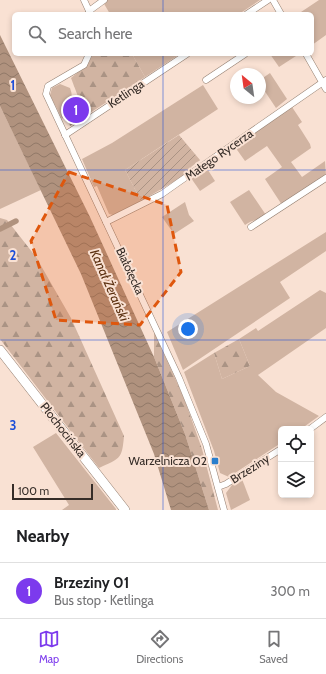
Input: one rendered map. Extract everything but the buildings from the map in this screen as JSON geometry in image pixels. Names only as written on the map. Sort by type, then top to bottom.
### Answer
[{"type":"main road","name":"Płochocińska","points":[[0,350],[125,510]]},
{"type":"street","points":[[84,0],[89,12],[104,0]]},
{"type":"street","points":[[250,12],[268,0]]},
{"type":"street","points":[[273,0],[281,12]]},
{"type":"street","name":"Białołęcka","points":[[88,56],[84,65],[46,88],[46,94],[187,396],[206,444],[224,510]]},
{"type":"street","name":"Ketlinga","points":[[65,135],[183,56]]},
{"type":"street","points":[[206,80],[242,56]]},
{"type":"street","points":[[307,56],[325,84]]},
{"type":"street","name":"Małego Rycerza","points":[[106,222],[162,194],[325,84]]},
{"type":"street","points":[[251,227],[326,178]]},
{"type":"street","points":[[314,426],[326,417]]},
{"type":"street","name":"Brzeziny","points":[[218,486],[226,484],[278,451]]},
{"type":"highlighted area","points":[[69,172],[167,205],[181,272],[140,325],[56,320],[31,241]]},
{"type":"green space","points":[[106,0],[260,0],[242,12],[109,12],[103,2]]},
{"type":"green space","points":[[319,0],[326,0],[326,35],[314,44],[314,12],[301,12]]},
{"type":"green space","points":[[92,56],[133,56],[145,77],[70,126],[70,120],[82,107],[71,78],[88,64]]},
{"type":"green space","points":[[133,56],[177,56],[145,77]]},
{"type":"green space","points":[[271,56],[296,56],[279,67]]},
{"type":"green space","points":[[270,73],[287,99],[276,108],[266,93],[266,76]]},
{"type":"green space","points":[[60,84],[70,88],[72,97],[69,108],[62,119],[50,95],[52,88]]},
{"type":"green space","points":[[203,85],[218,109],[125,170],[141,201],[113,215],[109,214],[97,186],[94,187],[82,159],[112,143]]},
{"type":"green space","points":[[0,106],[41,190],[0,209]]},
{"type":"green space","points":[[292,107],[302,122],[298,125],[311,148],[291,162],[302,177],[325,161],[326,176],[282,205],[265,179],[282,167],[267,146],[245,161],[235,147]]},
{"type":"green space","points":[[179,135],[200,160],[191,167],[192,171],[141,201],[125,170]]},
{"type":"green space","points":[[206,167],[215,181],[200,191],[191,178]]},
{"type":"green space","points":[[249,190],[266,215],[245,225],[230,202]]},
{"type":"green space","points":[[185,202],[189,215],[194,221],[174,234],[162,217]]},
{"type":"green space","points":[[0,218],[7,220],[36,257],[71,318],[124,436],[122,450],[119,457],[99,468],[0,339]]},
{"type":"green space","points":[[326,232],[326,251],[280,282],[290,298],[183,370],[167,332]]},
{"type":"green space","points":[[320,290],[326,293],[326,328],[258,375],[276,392],[319,416],[305,426],[278,426],[278,445],[229,477],[220,473],[214,451],[184,372],[214,353],[222,379],[250,366],[239,339],[256,328],[258,331]]},
{"type":"green space","points":[[154,332],[184,398],[202,449],[218,510],[209,510],[185,434],[154,357]]},
{"type":"green space","points":[[239,339],[250,366],[222,379],[214,353]]},
{"type":"green space","points":[[56,433],[116,510],[62,510],[69,505],[33,447]]},
{"type":"green space","points":[[242,479],[250,500],[231,510],[226,493],[232,485]]},
{"type":"water","name":"Kanał Żerański","points":[[0,35],[90,217],[154,357],[185,434],[209,510],[171,510],[154,454],[81,274],[0,106]]},
{"type":"waterway","points":[[0,229],[16,221]]},
{"type":"place","name":"Brzeziny 01","points":[[76,110]]},
{"type":"place","name":"Warzelnicza 02","points":[[215,461]]}]
